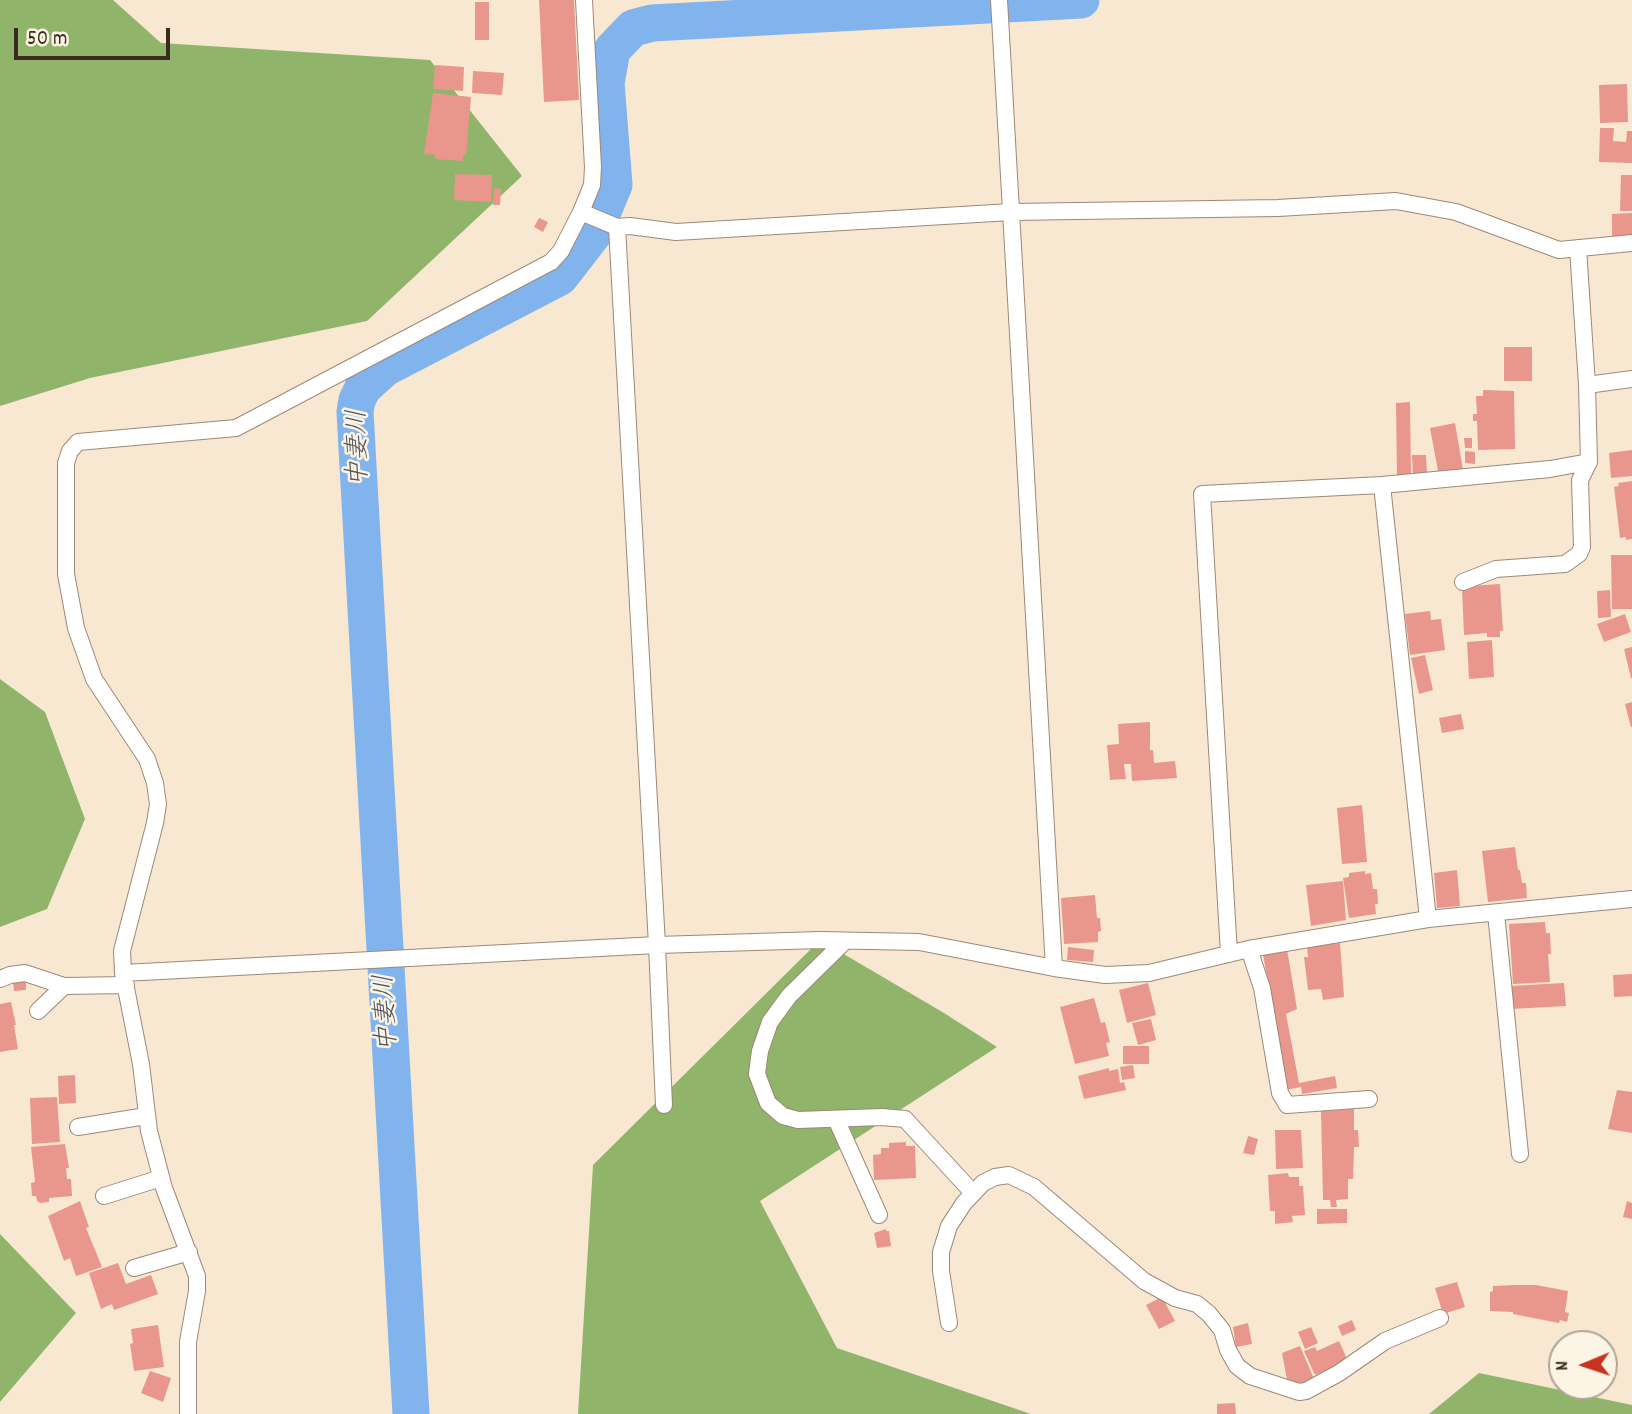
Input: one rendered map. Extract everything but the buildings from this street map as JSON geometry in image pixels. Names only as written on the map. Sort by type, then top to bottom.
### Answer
[{"type":"street","points":[[188,1414],[188,1342],[197,1276],[161,1178],[146,1116],[141,1064],[122,951],[158,804],[147,759],[94,678],[76,628],[66,574],[66,463],[78,442],[206,432],[246,424],[551,262],[585,213],[592,185],[584,0]]},
{"type":"street","points":[[999,7],[1054,968]]},
{"type":"street","points":[[585,213],[611,225],[676,232],[1011,212],[1278,208],[1396,201],[1455,212],[1559,250],[1632,243]]},
{"type":"street","points":[[611,225],[657,945],[664,1105]]},
{"type":"street","points":[[1463,582],[1496,569],[1565,564],[1579,555],[1580,480],[1589,462],[1578,248]]},
{"type":"street","points":[[1587,385],[1632,379]]},
{"type":"street","points":[[1229,954],[1202,494],[1382,485],[1550,469],[1589,462]]},
{"type":"street","points":[[1382,485],[1428,919]]},
{"type":"street","points":[[0,979],[25,973],[64,986],[376,960],[657,945],[845,941],[919,942],[1105,975],[1149,973],[1250,949],[1428,919],[1632,900]]},
{"type":"street","points":[[1496,913],[1520,1154]]},
{"type":"street","points":[[845,941],[789,996],[770,1022],[760,1051],[757,1073],[768,1103],[783,1116],[798,1120],[905,1119],[973,1193]]},
{"type":"street","points":[[1250,949],[1262,988],[1280,1093],[1287,1105],[1369,1099]]},
{"type":"street","points":[[38,1011],[64,986]]},
{"type":"street","points":[[78,1127],[146,1116]]},
{"type":"street","points":[[836,1119],[879,1215]]},
{"type":"street","points":[[948,1323],[941,1252],[949,1226],[973,1193],[984,1183],[995,1177],[1009,1175],[1034,1188],[1144,1281],[1175,1298],[1197,1304],[1209,1314],[1222,1330],[1228,1350],[1237,1366],[1250,1376],[1299,1392],[1317,1386],[1385,1341],[1440,1318]]},
{"type":"street","points":[[104,1196],[161,1178]]},
{"type":"street","points":[[134,1268],[188,1252]]},
{"type":"green space","points":[[0,0],[113,0],[161,43],[430,60],[522,176],[367,321],[90,378],[0,406]]},
{"type":"green space","points":[[0,679],[45,712],[85,819],[47,909],[0,927]]},
{"type":"green space","points":[[820,940],[997,1047],[760,1201],[837,1348],[1031,1414],[578,1414],[593,1165]]},
{"type":"green space","points":[[0,1234],[76,1313],[0,1402]]},
{"type":"green space","points":[[1479,1373],[1548,1387],[1548,1400],[1608,1400],[1632,1405],[1632,1414],[1429,1414]]},
{"type":"waterway","name":"中妻川","points":[[411,1414],[355,412],[357,400],[363,388],[385,368],[560,277],[594,233],[614,185],[606,83],[612,50],[633,28],[652,23],[1081,0]]}]
